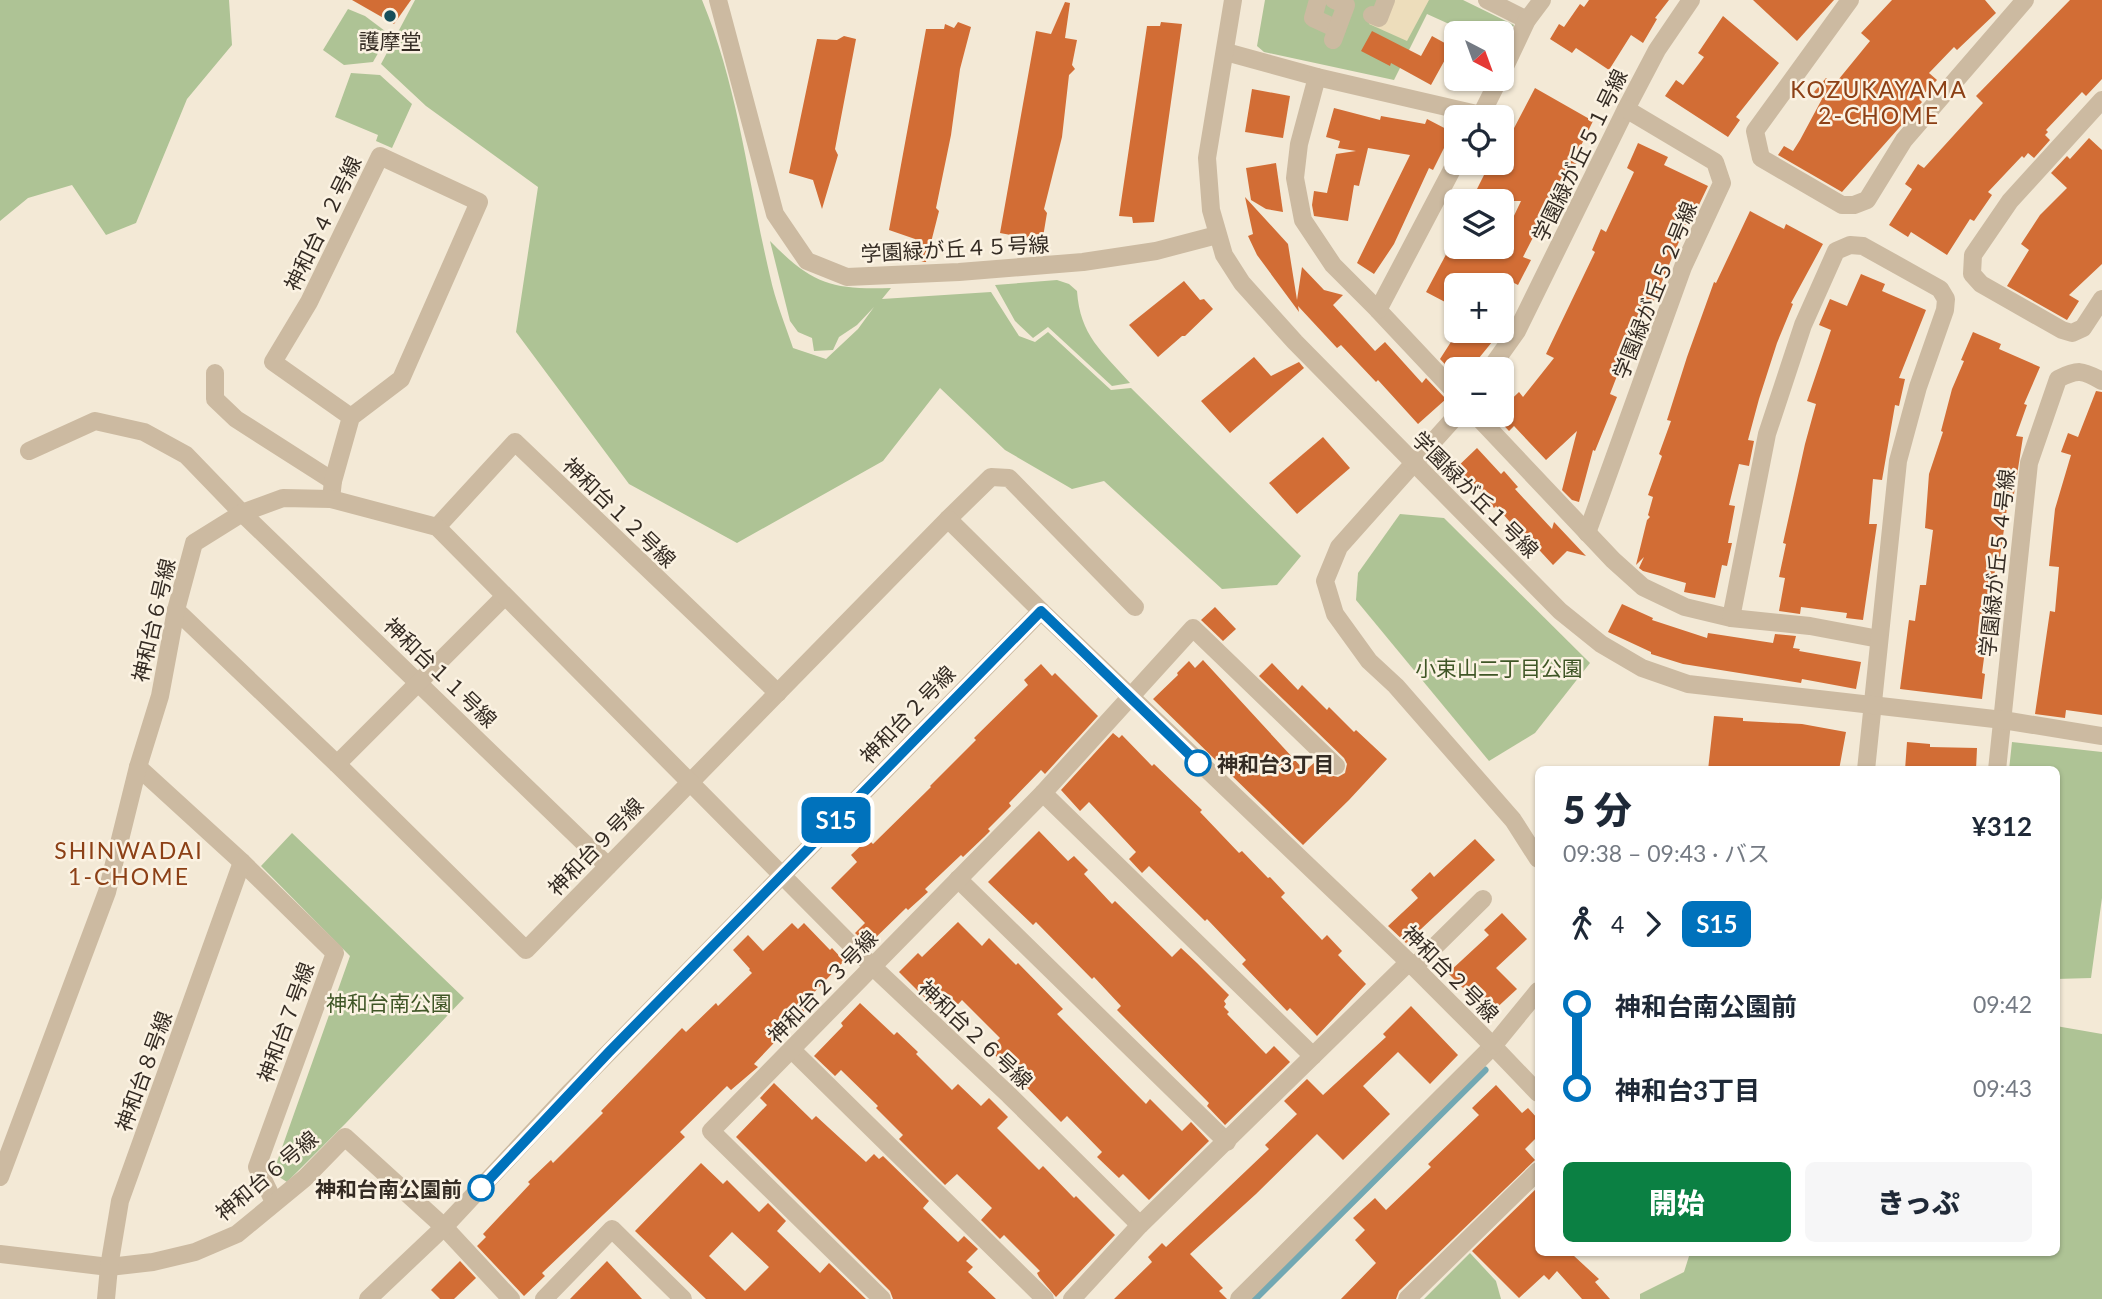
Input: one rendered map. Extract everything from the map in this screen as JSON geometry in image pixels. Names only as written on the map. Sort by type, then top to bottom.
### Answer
[{"type":"street","name":"学園緑が丘４５号線","points":[[718,0],[775,214],[807,261],[847,277],[971,271],[1083,262],[1156,251],[1217,235]]},
{"type":"street","name":"学園緑が丘１号線","points":[[1233,0],[1207,158],[1210,210],[1224,255],[1242,283],[1295,342],[1560,611],[1601,644],[1642,668],[1688,684],[2003,720]]},
{"type":"street","points":[[1318,0],[1310,17],[1335,35],[1345,4]]},
{"type":"street","points":[[1372,15],[1379,18],[1386,0]]},
{"type":"street","points":[[1487,0],[1527,20]]},
{"type":"street","points":[[1514,48],[1527,20],[1542,0]]},
{"type":"street","name":"学園緑が丘５１号線","points":[[1499,357],[1517,331],[1657,50],[1691,0]]},
{"type":"street","points":[[1850,0],[1755,131],[1761,158],[1842,205],[1854,205],[1867,200],[1904,140],[2025,0]]},
{"type":"street","points":[[1226,52],[1444,107]]},
{"type":"street","points":[[1317,77],[1298,144],[1295,178],[1303,220],[1333,265],[1444,380]]},
{"type":"street","points":[[2102,100],[2010,201],[1973,255],[1972,274],[1981,284],[2062,330],[2073,333],[2083,328],[2102,299]]},
{"type":"street","name":"学園緑が丘５２号線","points":[[1587,533],[1683,267],[1722,183],[1715,162],[1626,109]]},
{"type":"street","name":"神和台４２号線","points":[[380,156],[478,202],[401,379],[351,417],[273,362],[309,302],[380,156]]},
{"type":"street","points":[[1378,310],[1449,175]]},
{"type":"street","points":[[1731,618],[1767,434],[1803,325],[1836,251],[1850,245],[1863,246],[1940,289],[1947,299],[1918,387],[1898,461],[1866,766]]},
{"type":"street","name":"学園緑が丘５４号線","points":[[2003,720],[2029,463],[2058,379],[2073,372],[2084,372],[2102,381]]},
{"type":"street","points":[[215,373],[215,399],[236,419],[332,490],[351,417]]},
{"type":"street","name":"神和台１１号線","points":[[29,451],[95,421],[144,432],[186,455],[242,513],[608,866]]},
{"type":"street","points":[[1446,427],[1339,547],[1325,582],[1335,614],[1369,661],[1396,686],[1513,820],[1535,854]]},
{"type":"street","points":[[1487,427],[1587,533],[1643,587],[1685,607],[1731,618],[1810,626],[1879,639]]},
{"type":"street","name":"神和台１２号線","points":[[437,527],[515,443],[778,693]]},
{"type":"street","name":"神和台９号線","points":[[176,610],[526,950],[991,477],[1009,478],[1135,607]]},
{"type":"street","name":"神和台６号線","points":[[0,1177],[107,892],[138,766],[160,696],[176,610],[194,543],[242,513],[283,498],[332,490],[437,527]]},
{"type":"street","points":[[948,519],[1041,611]]},
{"type":"street","points":[[437,527],[781,876]]},
{"type":"street","points":[[337,764],[504,597]]},
{"type":"street","name":"神和台２号線","points":[[368,1299],[444,1227],[571,1091],[1041,611],[1411,964],[1535,1090]]},
{"type":"street","name":"神和台２３号線","points":[[882,1299],[711,1131],[1043,793],[1193,628],[1336,766]]},
{"type":"street","points":[[1997,766],[2003,720],[2102,736]]},
{"type":"street","name":"神和台７号線","points":[[138,766],[335,953],[257,1167],[274,1202]]},
{"type":"street","points":[[1043,793],[1313,1056]]},
{"type":"street","name":"神和台８号線","points":[[106,1299],[120,1201],[242,862]]},
{"type":"street","name":"神和台２６号線","points":[[781,876],[1009,1095],[1140,1226]]},
{"type":"street","points":[[958,880],[1227,1142]]},
{"type":"street","points":[[1072,1299],[1140,1226],[1313,1056],[1483,899]]},
{"type":"street","points":[[1239,1299],[1493,1046],[1535,994]]},
{"type":"street","points":[[792,1050],[1045,1299]]},
{"type":"street","name":"神和台６号線","points":[[0,1254],[109,1266],[153,1262],[195,1252],[237,1234],[305,1178],[345,1137],[444,1227]]},
{"type":"street","points":[[1407,1299],[1535,1174]]},
{"type":"street","points":[[444,1227],[511,1299]]},
{"type":"street","points":[[544,1299],[612,1229],[683,1299]]},
{"type":"green space","points":[[0,0],[229,0],[232,45],[187,99],[136,223],[106,235],[72,185],[28,198],[0,221]]},
{"type":"green space","points":[[415,0],[702,0],[715,34],[734,102],[772,285],[793,348],[826,359],[858,329],[874,307],[857,325],[839,337],[833,350],[814,351],[812,338],[798,332],[790,321],[770,241],[798,267],[824,281],[853,288],[891,288],[882,299],[991,292],[1019,336],[1035,342],[1048,332],[1111,390],[1131,388],[1301,556],[1277,585],[1222,589],[1104,481],[1072,489],[1005,450],[940,388],[883,461],[737,543],[629,484],[516,332],[538,187],[426,106],[381,64]]},
{"type":"green space","points":[[1265,0],[1463,0],[1506,21],[1444,22],[1427,14],[1394,80],[1264,52],[1257,46]]},
{"type":"green space","points":[[348,9],[365,16],[389,34],[373,62],[344,65],[323,50]]},
{"type":"green space","points":[[351,73],[380,75],[412,104],[392,148],[376,141],[378,135],[335,117]]},
{"type":"green space","points":[[1057,280],[1069,284],[1077,291],[1083,320],[1094,342],[1130,383],[1112,386],[1048,327],[1033,338],[1015,321],[995,285]]},
{"type":"green space","name":"小束山二丁目公園","points":[[1400,514],[1444,518],[1590,663],[1535,733],[1489,761],[1356,600],[1358,573]]},
{"type":"green space","points":[[2012,742],[2102,752],[2102,898],[2091,978],[2060,979],[2060,766],[2009,766]]},
{"type":"green space","name":"神和台南公園","points":[[292,833],[464,998],[287,1182],[273,1173],[350,956],[261,866]]},
{"type":"green space","points":[[2060,1027],[2102,1034],[2102,1299],[1640,1299],[1640,1294],[1684,1272],[1689,1256],[2060,1256]]},
{"type":"green space","points":[[1470,1253],[1496,1281],[1501,1299],[1424,1299]]},
{"type":"shaded area","points":[[1379,0],[1429,0],[1407,41],[1369,24]]},
{"type":"building","name":"護摩堂","points":[[352,0],[411,0],[394,24]]},
{"type":"building","points":[[1589,0],[1669,0],[1655,18],[1657,19],[1643,43],[1631,35],[1609,70],[1576,48],[1572,53],[1550,39],[1559,24],[1564,27],[1580,4],[1584,7]]},
{"type":"building","points":[[1753,0],[1834,0],[1797,41]]},
{"type":"building","points":[[1892,0],[1985,0],[1996,13],[1957,50],[1954,47],[1929,73],[1937,80],[1919,99],[1922,102],[1842,192],[1778,155],[1784,146],[1793,151],[1822,99],[1814,92],[1826,78],[1834,85],[1870,41],[1861,33]]},
{"type":"building","points":[[2070,0],[2102,0],[2102,79],[2086,96],[2082,92],[2046,130],[2048,132],[2045,135],[2050,140],[2034,158],[2028,153],[2024,158],[2022,156],[1988,192],[1992,195],[1974,221],[1970,219],[1947,255],[1911,232],[1908,237],[1889,225],[1912,189],[1905,184],[1918,164],[1924,168],[1983,103],[1976,96]]},
{"type":"building","points":[[1065,2],[1070,3],[1065,38],[1077,40],[1072,65],[1075,69],[1069,75],[1062,137],[1044,209],[1047,213],[1042,243],[1016,240],[1016,236],[1000,233],[1036,31],[1051,34]]},
{"type":"building","points":[[1723,16],[1779,63],[1736,117],[1740,120],[1728,137],[1665,96],[1676,80],[1683,85],[1704,57],[1698,53]]},
{"type":"building","points":[[958,22],[971,27],[960,69],[951,135],[936,208],[939,211],[926,262],[922,262],[915,239],[889,230],[926,29],[944,29],[945,24],[954,28]]},
{"type":"building","points":[[1161,22],[1182,24],[1154,222],[1133,223],[1132,217],[1119,216],[1147,26],[1160,26]]},
{"type":"building","points":[[1372,31],[1421,56],[1432,36],[1444,43],[1444,61],[1431,85],[1391,63],[1390,66],[1361,51]]},
{"type":"building","points":[[844,36],[856,39],[835,149],[838,155],[822,209],[813,180],[789,173],[817,39],[837,40]]},
{"type":"building","points":[[1535,88],[1593,121],[1573,162],[1577,164],[1565,186],[1561,183],[1523,257],[1531,260],[1518,285],[1514,283],[1514,273],[1444,273],[1444,301],[1426,292],[1444,258],[1514,259],[1514,216],[1521,201],[1514,201],[1514,189],[1477,189],[1484,175],[1514,175],[1514,128]]},
{"type":"building","points":[[1252,89],[1290,96],[1283,138],[1245,132]]},
{"type":"building","points":[[1334,108],[1380,120],[1381,116],[1425,124],[1427,119],[1444,128],[1444,148],[1433,170],[1429,168],[1394,244],[1374,274],[1357,263],[1410,155],[1368,148],[1359,186],[1354,185],[1348,221],[1314,216],[1314,191],[1327,193],[1336,154],[1356,151],[1338,148],[1340,141],[1326,137]]},
{"type":"building","points":[[2089,138],[2102,150],[2102,264],[2069,295],[2079,301],[2067,320],[2007,286],[2029,250],[2021,244],[2040,215],[2067,188],[2051,173],[2067,156],[2070,159]]},
{"type":"building","points":[[1638,143],[1668,157],[1664,165],[1708,186],[1697,209],[1694,208],[1648,315],[1645,313],[1633,346],[1629,345],[1610,394],[1617,397],[1595,451],[1593,450],[1579,502],[1572,500],[1562,490],[1577,431],[1546,460],[1514,426],[1514,397],[1519,392],[1523,397],[1554,358],[1546,354],[1595,252],[1592,250],[1601,229],[1606,232],[1634,172],[1627,168]]},
{"type":"building","points":[[1276,163],[1283,212],[1266,209],[1251,200],[1246,168]]},
{"type":"building","points":[[1245,197],[1288,244],[1297,300],[1302,267],[1324,290],[1343,295],[1333,305],[1375,351],[1385,342],[1422,383],[1426,378],[1444,397],[1444,401],[1418,424],[1378,380],[1376,382],[1341,345],[1337,348],[1298,306],[1299,312],[1257,255],[1248,236],[1253,234]]},
{"type":"building","points":[[1750,211],[1784,229],[1786,224],[1823,244],[1791,303],[1793,304],[1777,343],[1748,440],[1754,441],[1749,466],[1739,464],[1729,505],[1735,506],[1728,543],[1732,543],[1727,566],[1722,565],[1715,598],[1684,592],[1686,583],[1643,571],[1639,568],[1644,557],[1636,565],[1650,517],[1648,515],[1653,497],[1648,495],[1662,456],[1659,454],[1671,421],[1667,420],[1687,357],[1714,282],[1716,283]]},
{"type":"building","points":[[1861,274],[1885,284],[1882,291],[1926,310],[1899,378],[1905,379],[1899,406],[1895,405],[1882,480],[1873,479],[1869,524],[1877,524],[1863,620],[1846,618],[1847,613],[1801,607],[1800,614],[1779,611],[1785,578],[1779,577],[1786,544],[1783,543],[1816,404],[1807,401],[1831,330],[1819,325],[1830,299],[1847,306]]},
{"type":"building","points":[[1184,281],[1200,300],[1204,299],[1213,309],[1158,357],[1129,325]]},
{"type":"building","points":[[1973,332],[2001,344],[1999,349],[2040,367],[2024,404],[2027,405],[2016,436],[2023,437],[2014,494],[2009,494],[1999,564],[1996,564],[1991,602],[1997,602],[1994,628],[1988,628],[1982,673],[1985,674],[1982,699],[1900,689],[1909,620],[1915,621],[1920,585],[1926,585],[1933,530],[1925,528],[1929,474],[1943,432],[1941,431],[1952,389]]},
{"type":"building","points":[[1450,343],[1491,343],[1480,357],[1444,357],[1444,363],[1440,359]]},
{"type":"building","points":[[1254,357],[1271,376],[1299,362],[1304,368],[1230,433],[1201,401]]},
{"type":"building","points":[[2096,391],[2102,392],[2102,715],[2066,710],[2065,718],[2035,714],[2050,611],[2055,612],[2059,567],[2049,566],[2055,509],[2071,455],[2061,452],[2068,433],[2078,437]]},
{"type":"building","points":[[1323,437],[1350,468],[1297,514],[1269,483]]},
{"type":"building","points":[[1477,448],[1501,474],[1504,471],[1518,487],[1515,489],[1552,529],[1554,522],[1586,556],[1567,551],[1553,565],[1476,487],[1473,491],[1453,471]]},
{"type":"building","points":[[1622,604],[1653,618],[1652,620],[1707,638],[1708,633],[1773,643],[1775,634],[1796,636],[1793,648],[1800,649],[1799,651],[1861,662],[1856,689],[1802,679],[1801,683],[1683,664],[1651,654],[1608,632]]},
{"type":"building","points":[[1215,607],[1236,629],[1223,641],[1201,620]]},
{"type":"building","points":[[1203,660],[1305,771],[1315,762],[1329,775],[1338,777],[1345,773],[1347,764],[1344,758],[1259,676],[1272,663],[1298,690],[1302,685],[1327,710],[1329,707],[1387,759],[1303,845],[1153,699],[1189,661],[1195,668]]},
{"type":"building","points":[[1041,664],[1052,676],[1055,673],[1098,716],[1045,774],[1041,770],[1009,803],[1011,806],[988,829],[990,831],[984,837],[963,857],[961,855],[925,889],[928,892],[908,910],[906,908],[868,945],[855,933],[865,923],[831,888],[857,862],[851,855],[868,839],[873,844],[931,787],[976,740],[974,738],[1028,685],[1024,680]]},
{"type":"building","points":[[1714,716],[1743,718],[1743,721],[1802,724],[1846,732],[1840,766],[1708,766]]},
{"type":"building","points":[[1113,733],[1119,738],[1122,735],[1152,766],[1154,764],[1202,810],[1200,812],[1239,853],[1242,851],[1270,877],[1285,893],[1281,897],[1322,940],[1327,935],[1342,951],[1338,955],[1366,984],[1317,1036],[1290,1008],[1287,1011],[1242,964],[1246,960],[1207,919],[1205,921],[1149,866],[1142,873],[1129,859],[1136,852],[1089,802],[1080,811],[1061,790]]},
{"type":"building","points":[[1907,742],[1930,744],[1930,747],[1977,748],[1976,766],[1905,766]]},
{"type":"building","points":[[1039,831],[1068,861],[1074,856],[1088,870],[1084,874],[1112,904],[1115,901],[1172,957],[1181,948],[1197,963],[1229,995],[1224,1001],[1224,1007],[1229,1012],[1227,1014],[1266,1054],[1274,1046],[1290,1062],[1225,1125],[1207,1106],[1209,1103],[1117,1010],[1121,1006],[1094,977],[1092,979],[1036,922],[1033,925],[988,882]]},
{"type":"building","points":[[1475,839],[1495,860],[1406,943],[1388,926],[1418,898],[1411,890],[1430,872],[1434,877]]},
{"type":"building","points":[[1502,913],[1527,939],[1496,968],[1517,989],[1491,1013],[1466,985],[1463,988],[1448,973],[1489,935],[1484,930]]},
{"type":"building","points":[[958,922],[982,946],[989,938],[1016,965],[1018,963],[1063,1009],[1057,1014],[1146,1104],[1150,1099],[1182,1131],[1191,1122],[1209,1141],[1149,1200],[1123,1174],[1119,1178],[1097,1157],[1102,1152],[1067,1116],[1061,1122],[989,1049],[1000,1038],[962,1000],[945,1018],[899,972],[918,953],[922,957]]},
{"type":"building","points":[[792,923],[798,929],[804,923],[844,961],[803,1004],[807,1008],[754,1064],[758,1067],[731,1090],[727,1086],[680,1132],[685,1137],[542,1273],[545,1276],[524,1296],[477,1246],[486,1237],[483,1234],[530,1184],[528,1182],[551,1160],[553,1163],[603,1113],[601,1111],[682,1028],[686,1032],[752,973],[733,950],[748,935],[763,951]]},
{"type":"building","points":[[860,1003],[894,1035],[897,1032],[952,1090],[958,1084],[981,1106],[989,1098],[1008,1117],[997,1128],[1039,1170],[1043,1166],[1115,1235],[1056,1297],[1039,1277],[1037,1273],[1040,1271],[1004,1235],[1000,1239],[981,1220],[992,1208],[957,1174],[945,1185],[899,1139],[903,1135],[876,1108],[878,1106],[841,1070],[835,1076],[814,1056],[843,1026],[841,1023]]},
{"type":"building","points":[[1411,1006],[1458,1055],[1430,1084],[1398,1052],[1363,1086],[1390,1114],[1343,1160],[1317,1134],[1190,1254],[1223,1288],[1219,1291],[1227,1299],[1114,1299],[1152,1262],[1148,1257],[1162,1243],[1166,1247],[1269,1149],[1265,1145],[1297,1114],[1284,1101],[1307,1079],[1323,1095],[1386,1037],[1383,1034]]},
{"type":"building","points":[[774,1083],[812,1120],[816,1116],[866,1162],[874,1154],[879,1159],[883,1156],[929,1201],[923,1208],[958,1242],[964,1236],[978,1249],[966,1261],[973,1267],[968,1272],[996,1299],[893,1299],[890,1291],[736,1137],[767,1105],[760,1098]]},
{"type":"building","points":[[1496,1085],[1522,1113],[1528,1108],[1535,1116],[1535,1139],[1525,1149],[1535,1160],[1399,1291],[1396,1299],[1341,1299],[1376,1263],[1355,1240],[1365,1230],[1353,1218],[1375,1198],[1386,1210],[1431,1167],[1428,1164],[1479,1115],[1472,1108]]},
{"type":"building","points":[[701,1163],[723,1184],[727,1180],[759,1212],[768,1203],[786,1221],[777,1231],[820,1273],[829,1263],[866,1299],[706,1299],[635,1231]],"holes":[[[732,1232],[769,1267],[745,1291],[709,1256]]]},
{"type":"building","points":[[1535,1190],[1535,1256],[1574,1256],[1599,1279],[1595,1282],[1610,1299],[1582,1299],[1557,1271],[1549,1280],[1544,1275],[1519,1298],[1472,1251]]},
{"type":"building","points":[[460,1261],[476,1278],[454,1299],[440,1299],[431,1290]]},
{"type":"building","points":[[607,1261],[642,1299],[570,1299]]},
{"type":"waterway","points":[[1255,1299],[1485,1070]]},
{"type":"bus line","name":"S15","points":[[481,1188],[571,1091],[1041,611],[1198,763]]},
{"type":"place","name":"護摩堂","points":[[390,16]]},
{"type":"place","name":"神和台3丁目","points":[[1198,763]]},
{"type":"place","name":"神和台南公園前","points":[[481,1188]]},
{"type":"district","name":"KOZUKAYAMA 2-CHOME","points":[[1879,102]]},
{"type":"district","name":"SHINWADAI 1-CHOME","points":[[129,863]]}]
